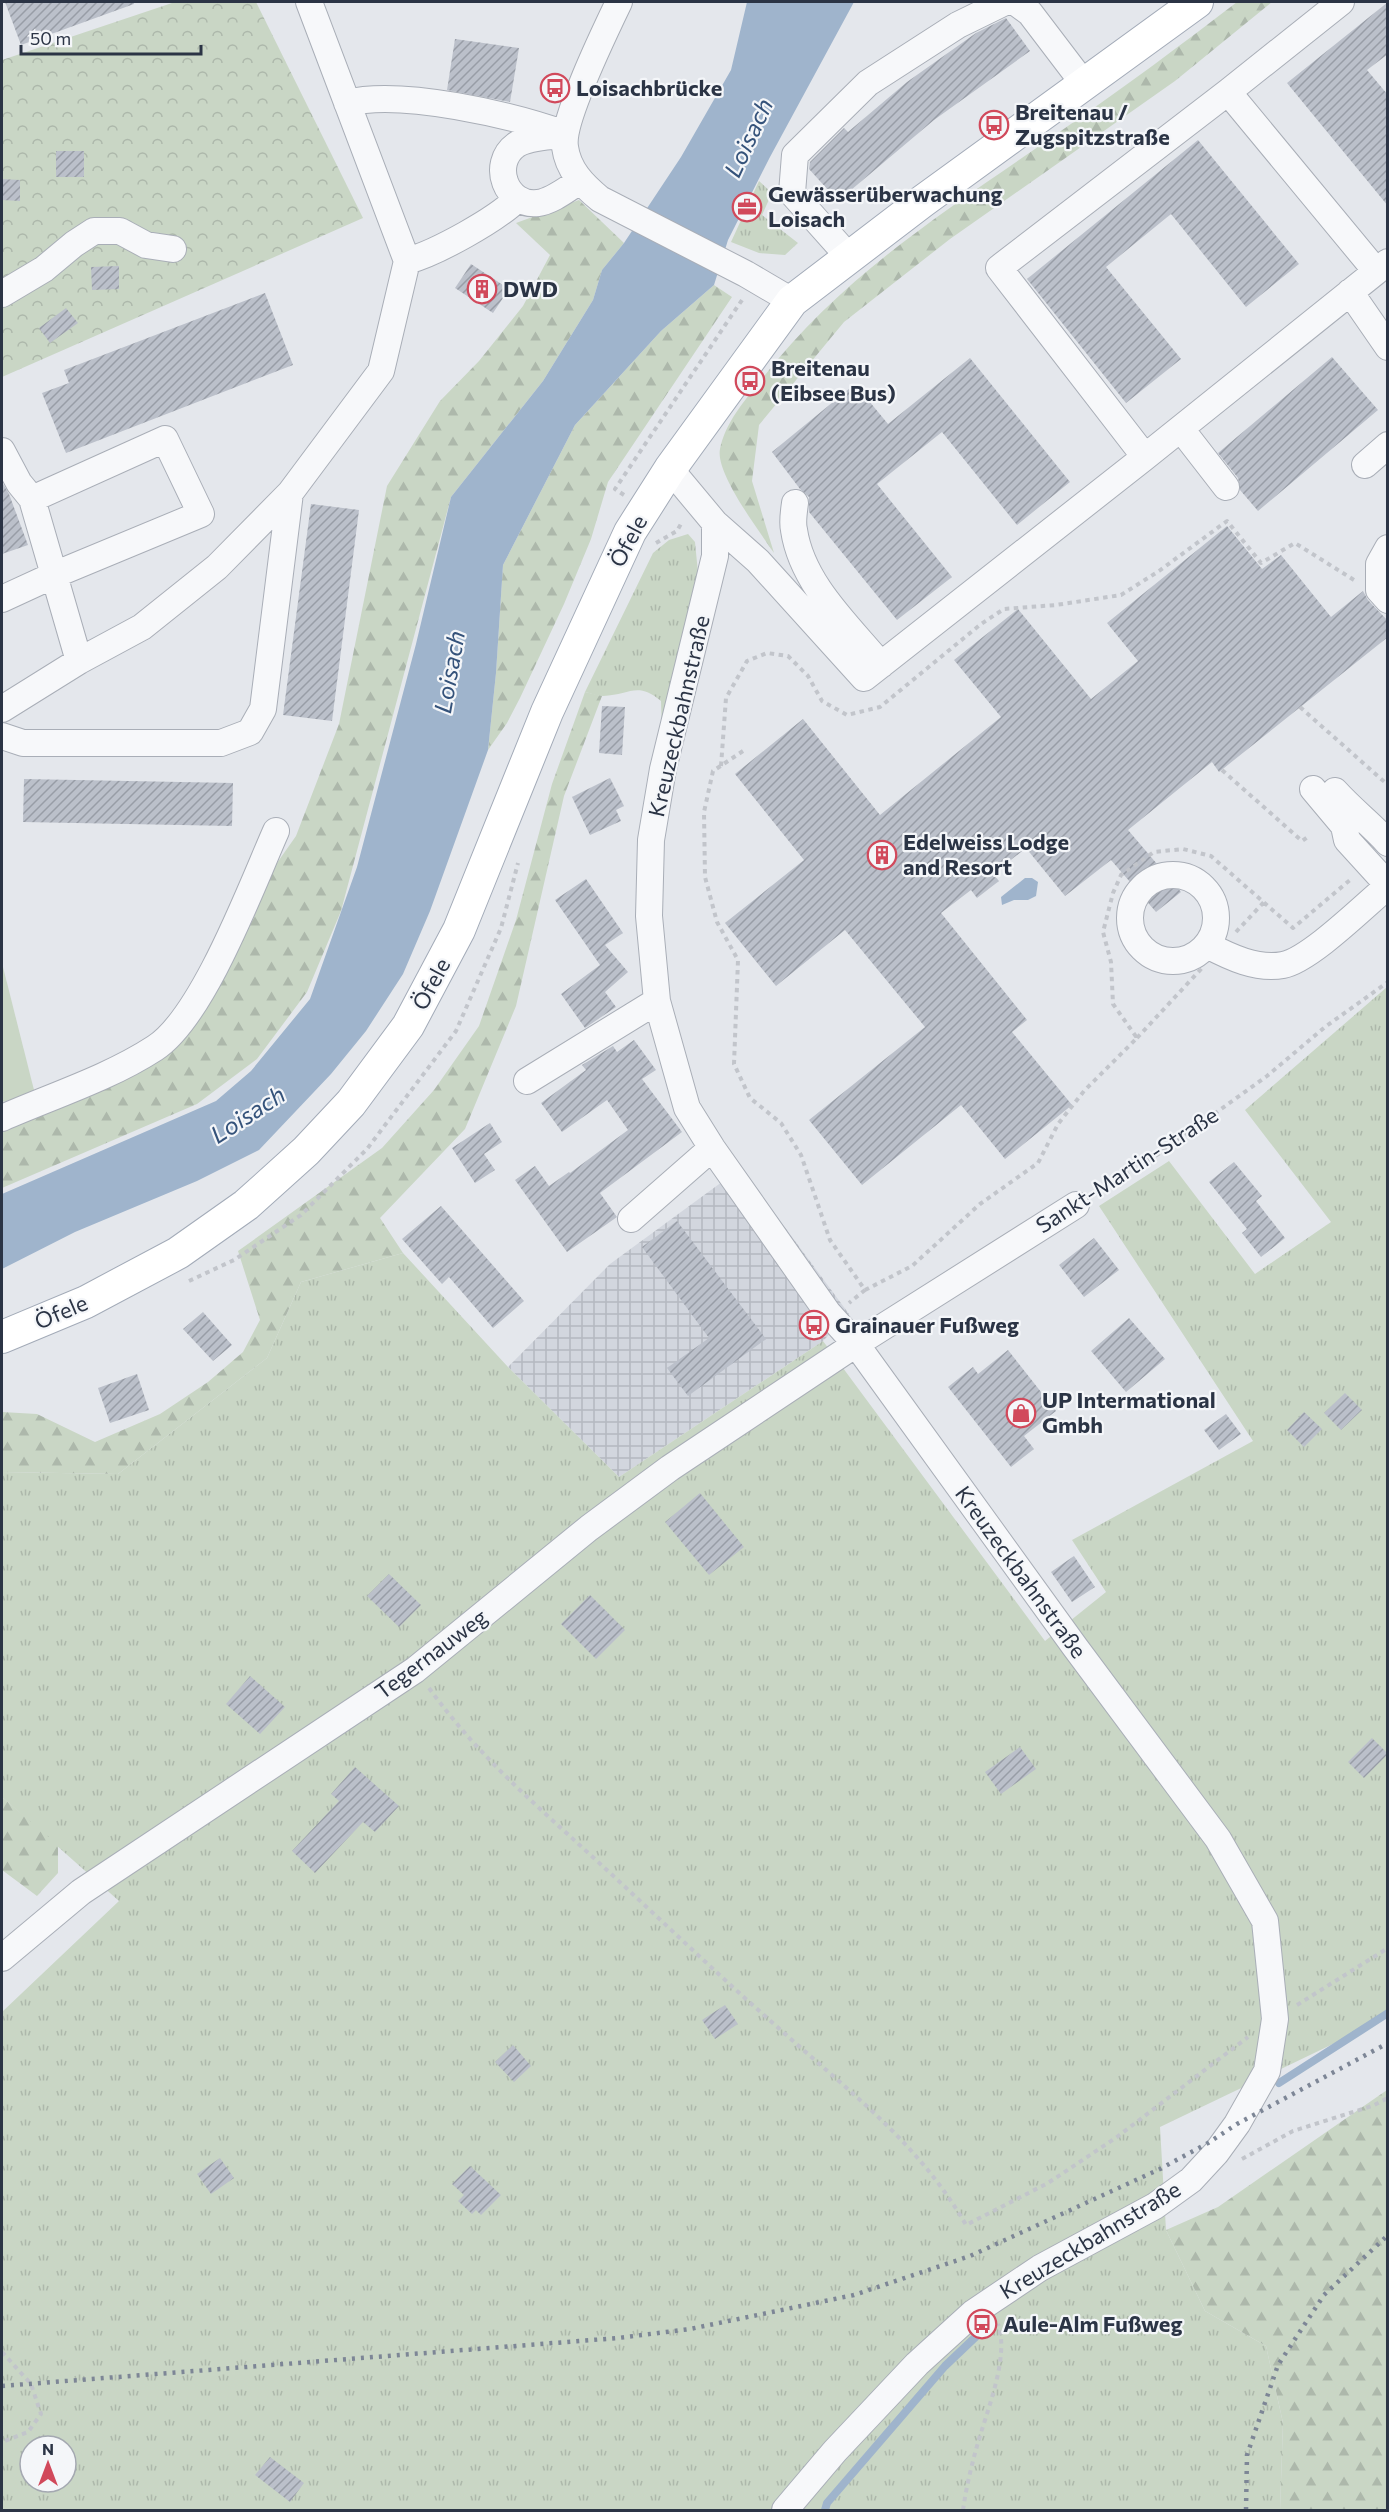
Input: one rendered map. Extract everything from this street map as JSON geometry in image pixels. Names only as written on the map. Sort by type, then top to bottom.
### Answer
[{"type":"main road","name":"Öfele","points":[[2,1337],[86,1302],[178,1253],[246,1205],[306,1151],[351,1103],[408,1026],[459,930],[558,688],[630,532],[670,469],[792,301],[967,168],[1197,2]]},
{"type":"street","points":[[2,709],[80,661],[142,627],[217,567],[290,493],[381,371],[407,261],[309,2]]},
{"type":"street","points":[[619,2],[585,79],[565,134],[564,146],[568,160],[580,181],[600,199],[746,274],[792,301]]},
{"type":"street","points":[[849,257],[792,193],[795,155],[868,82],[958,25],[1005,2]]},
{"type":"street","points":[[1015,2],[1030,13],[1084,84]]},
{"type":"street","points":[[1145,458],[999,268],[1341,2]]},
{"type":"street","points":[[670,469],[715,523],[758,561],[864,678],[1145,458],[1382,267],[1228,92]]},
{"type":"street","points":[[347,103],[364,99],[424,102],[528,121],[565,134]]},
{"type":"street","points":[[565,134],[518,144],[504,160],[502,171],[504,181],[509,191],[517,199],[527,203],[548,200],[580,181]]},
{"type":"street","points":[[407,261],[423,257],[502,212],[517,199]]},
{"type":"street","points":[[2,294],[44,269],[94,231],[120,231],[146,245],[173,249]]},
{"type":"street","points":[[1350,292],[1388,347]]},
{"type":"street","points":[[1181,429],[1226,487]]},
{"type":"street","points":[[2,599],[201,514],[165,439],[32,499]]},
{"type":"street","points":[[1365,465],[1388,445]]},
{"type":"street","points":[[2,451],[19,483],[32,499],[80,661]]},
{"type":"street","points":[[2,736],[22,743],[221,743],[250,732],[263,710],[290,493]]},
{"type":"street","points":[[795,503],[793,529],[800,554],[824,597],[881,665]]},
{"type":"street","name":"Kreuzeckbahnstraße","points":[[715,523],[715,556],[663,769],[651,840],[649,916],[657,1001],[687,1108],[712,1148],[830,1316],[856,1344],[1075,1647],[1218,1839],[1265,1920],[1275,2019],[1267,2071],[1237,2124],[1216,2153],[1191,2180],[1155,2206],[1040,2268],[986,2303],[917,2364],[835,2451],[785,2511]]},
{"type":"street","points":[[1383,590],[1379,564],[1388,548]]},
{"type":"street","points":[[1208,945],[1258,966],[1285,965],[1309,952],[1388,885],[1347,840],[1344,826],[1319,784],[1357,816],[1369,822],[1388,843]]},
{"type":"street","points":[[2,1118],[109,1072],[157,1047],[185,1019],[225,947],[276,831]]},
{"type":"street","points":[[527,1081],[657,1001]]},
{"type":"street","points":[[631,1219],[712,1148]]},
{"type":"street","name":"Sankt-Martin-Straße","points":[[856,1344],[1076,1205]]},
{"type":"street","name":"Tegernauweg","points":[[2,1958],[81,1892],[416,1670],[589,1528],[670,1468],[856,1344]]},
{"type":"path","points":[[721,766],[726,698],[747,661],[767,653],[788,656],[808,676],[822,702],[847,715],[880,708],[981,624],[1004,609],[1056,605],[1121,595],[1159,572],[1227,521],[1261,563],[1295,543],[1353,580],[1383,590]]},
{"type":"path","points":[[1300,708],[1388,785]]},
{"type":"path","points":[[743,751],[713,771],[704,812],[705,877],[717,921],[738,960],[734,1064],[750,1098],[781,1123],[801,1155],[830,1240],[865,1290]]},
{"type":"path","points":[[1222,770],[1302,841],[1309,836]]},
{"type":"path","points":[[830,1316],[865,1290],[912,1266],[980,1204],[1038,1163],[1058,1124],[1084,1091],[1137,1038],[1113,1004],[1111,962],[1103,932],[1113,893],[1121,875],[1154,852],[1182,849],[1211,855],[1293,928],[1369,865]]},
{"type":"path","name":"Sankt-Martin-Straße","points":[[1076,1205],[1160,1153],[1267,1076],[1325,1027],[1388,982]]},
{"type":"path","points":[[416,1670],[459,1727],[524,1796],[897,2132],[954,2203],[966,2225],[1048,2182],[1117,2137],[1252,2033],[1388,1948]]},
{"type":"path","points":[[1238,2161],[1293,2131],[1372,2106],[1388,2098]]},
{"type":"path","points":[[963,2511],[976,2447],[995,2388],[1002,2335],[994,2313],[986,2303]]},
{"type":"path","points":[[2,2352],[31,2384],[41,2414],[28,2432],[2,2442]]},
{"type":"shaded area","points":[[741,1168],[849,1314],[823,1341],[619,1477],[508,1367],[610,1264]]},
{"type":"green space","points":[[175,2],[256,2],[363,218],[2,377],[2,60]]},
{"type":"green space","points":[[1237,2],[1272,2],[1175,81],[950,239],[844,322],[759,425],[752,481],[774,553],[731,487],[720,459],[720,449],[726,430],[736,412],[794,340],[866,272],[905,241],[1111,96]]},
{"type":"green space","points":[[759,181],[772,193],[762,215],[798,243],[785,255],[759,253],[731,242]]},
{"type":"green space","points":[[579,200],[624,243],[602,270],[593,300],[543,381],[451,497],[341,911],[307,992],[257,1059],[197,1104],[2,1188],[2,1117],[187,1034],[272,870],[296,836],[339,724],[387,486],[440,401],[479,361],[523,306],[550,255],[516,223]]},
{"type":"green space","points":[[714,285],[732,297],[608,482],[591,539],[564,604],[507,723],[488,750],[503,565],[575,425],[661,331]]},
{"type":"green space","points":[[688,534],[695,542],[702,614],[663,769],[661,701],[639,690],[603,696],[585,692],[653,553],[669,540]]},
{"type":"green space","points":[[585,692],[602,696],[564,796],[516,1006],[465,1129],[380,1218],[403,1253],[301,1282],[267,1358],[118,1474],[2,1472],[2,1412],[37,1414],[95,1442],[160,1414],[208,1382],[243,1352],[260,1320],[238,1251],[382,1148],[434,1090],[479,1026],[516,920],[552,784]]},
{"type":"green space","points":[[2,963],[35,1094],[2,1102]]},
{"type":"green space","points":[[1387,987],[1387,2018],[1160,2127],[1166,2230],[1205,2311],[1266,2346],[1283,2423],[1280,2510],[2,2510],[2,2012],[119,1901],[2,1797],[2,1472],[118,1474],[267,1358],[301,1282],[403,1253],[508,1367],[619,1477],[823,1341],[1045,1641],[1106,1592],[1072,1540],[1253,1441],[1099,1206],[1169,1161],[1255,1274],[1331,1222],[1245,1110]]},
{"type":"green space","points":[[2,1797],[58,1845],[58,1873],[37,1896],[2,1870]]},
{"type":"green space","points":[[1387,2090],[1387,2510],[1280,2510],[1283,2423],[1266,2346],[1205,2311],[1166,2230],[1218,2207]]},
{"type":"water","name":"Loisach","points":[[747,2],[854,2],[728,240],[714,285],[661,331],[575,425],[503,565],[488,750],[430,911],[403,974],[366,1031],[331,1074],[259,1150],[197,1181],[75,1232],[2,1269],[2,1194],[216,1101],[251,1071],[310,999],[357,867],[416,644],[451,497],[543,381],[593,300],[602,270],[624,243],[681,157],[731,70]]},
{"type":"water","points":[[1025,878],[1032,878],[1038,882],[1036,896],[1028,900],[1014,900],[1002,905],[1001,897]]},
{"type":"building","points":[[5,2],[134,2],[134,4],[21,45]]},
{"type":"building","points":[[1388,2],[1388,54],[1367,70],[1388,95],[1388,206],[1287,83]]},
{"type":"building","points":[[1006,18],[1030,51],[934,120],[838,201],[809,169],[810,162],[844,128],[848,132],[907,82],[976,33]]},
{"type":"building","points":[[455,39],[519,48],[510,102],[447,90]]},
{"type":"building","points":[[1198,140],[1299,264],[1246,307],[1171,214],[1106,267],[1181,359],[1126,403],[1027,279]]},
{"type":"building","points":[[56,151],[84,151],[84,177],[56,177]]},
{"type":"building","points":[[2,179],[20,180],[20,201],[2,200]]},
{"type":"building","name":"DWD","points":[[471,264],[509,289],[493,313],[455,288]]},
{"type":"building","points":[[119,266],[119,289],[92,290],[91,267]]},
{"type":"building","points":[[265,293],[293,365],[66,453],[42,393],[69,383],[64,370]]},
{"type":"building","points":[[66,308],[78,323],[50,343],[39,328]]},
{"type":"building","points":[[1332,357],[1378,410],[1258,511],[1240,490],[1238,478],[1218,453]]},
{"type":"building","points":[[970,358],[1070,482],[1017,525],[942,432],[877,484],[952,577],[897,620],[809,512],[809,497],[800,489],[772,452],[855,384],[888,424]]},
{"type":"building","points":[[2,482],[9,494],[28,545],[2,554]]},
{"type":"building","points":[[311,504],[359,510],[332,721],[283,715]]},
{"type":"building","name":"Edelweiss Lodge and Resort","points":[[1227,526],[1262,569],[1281,555],[1331,617],[1363,591],[1368,600],[1388,621],[1388,637],[1219,772],[1212,762],[1128,830],[1181,892],[1156,912],[1111,860],[1065,896],[1026,848],[993,874],[999,881],[977,898],[971,890],[941,913],[1027,1020],[1012,1032],[1072,1105],[1005,1159],[961,1105],[862,1185],[809,1120],[925,1027],[845,930],[776,986],[725,923],[804,860],[735,774],[803,719],[880,815],[1001,717],[954,660],[1018,609],[1091,699],[1138,661],[1107,623]]},
{"type":"building","points":[[602,706],[625,707],[622,755],[599,753]]},
{"type":"building","points":[[610,778],[624,806],[616,810],[621,821],[590,835],[572,797]]},
{"type":"building","points":[[24,779],[233,783],[232,826],[23,822]]},
{"type":"building","points":[[586,879],[623,933],[605,945],[628,972],[605,992],[616,1007],[585,1028],[561,994],[600,965],[555,900]]},
{"type":"building","points":[[634,1040],[656,1070],[642,1079],[682,1132],[600,1193],[617,1217],[567,1252],[515,1180],[535,1166],[549,1186],[628,1130],[607,1100],[562,1132],[541,1103],[586,1070],[582,1065],[613,1046],[617,1052]]},
{"type":"building","points":[[490,1123],[502,1142],[484,1154],[495,1170],[475,1183],[452,1148]]},
{"type":"building","points":[[1234,1162],[1262,1196],[1256,1201],[1285,1238],[1261,1257],[1242,1233],[1247,1229],[1209,1182]]},
{"type":"building","points":[[441,1206],[524,1301],[493,1328],[449,1277],[442,1284],[402,1239]]},
{"type":"building","points":[[677,1221],[766,1339],[688,1396],[667,1368],[709,1338],[642,1247]]},
{"type":"building","points":[[1094,1238],[1119,1270],[1084,1297],[1059,1265]]},
{"type":"building","points":[[203,1312],[232,1345],[213,1361],[183,1329]]},
{"type":"building","points":[[1129,1318],[1165,1359],[1126,1392],[1091,1351]]},
{"type":"building","points":[[1008,1350],[1056,1411],[1024,1436],[1034,1449],[1011,1467],[948,1387],[973,1367],[978,1374]]},
{"type":"building","points":[[137,1374],[149,1410],[110,1423],[98,1388]]},
{"type":"building","points":[[1345,1393],[1362,1410],[1341,1430],[1324,1413]]},
{"type":"building","points":[[1304,1412],[1322,1429],[1304,1447],[1287,1430]]},
{"type":"building","points":[[1226,1414],[1241,1434],[1219,1450],[1204,1430]]},
{"type":"building","points":[[700,1493],[744,1547],[709,1575],[665,1522]]},
{"type":"building","points":[[1074,1556],[1095,1587],[1072,1602],[1051,1572]]},
{"type":"building","points":[[389,1574],[421,1605],[399,1627],[367,1596]]},
{"type":"building","points":[[590,1595],[625,1630],[596,1659],[561,1624]]},
{"type":"building","points":[[250,1676],[285,1707],[260,1734],[226,1704]]},
{"type":"building","points":[[1372,1738],[1388,1754],[1364,1778],[1348,1762]]},
{"type":"building","points":[[1020,1747],[1036,1769],[1001,1794],[985,1772]]},
{"type":"building","points":[[355,1767],[399,1806],[375,1832],[363,1822],[315,1873],[292,1851],[339,1801],[331,1794]]},
{"type":"building","points":[[725,2005],[738,2024],[715,2039],[702,2020]]},
{"type":"building","points":[[513,2045],[531,2066],[514,2082],[495,2062]]},
{"type":"building","points":[[220,2158],[234,2178],[211,2194],[197,2174]]},
{"type":"building","points":[[470,2166],[501,2195],[481,2215],[476,2210],[472,2214],[458,2201],[464,2195],[452,2184]]},
{"type":"building","points":[[270,2457],[304,2483],[290,2502],[255,2475]]},
{"type":"waterway","points":[[1279,2083],[1388,2013]]},
{"type":"waterway","points":[[825,2510],[827,2503],[945,2366],[986,2327]]},
{"type":"railway","points":[[2,2386],[618,2338],[690,2329],[854,2295],[970,2256],[1160,2169],[1237,2124],[1388,2043]]},
{"type":"railway","points":[[1246,2510],[1247,2455],[1278,2365],[1324,2295],[1388,2235]]},
{"type":"place","name":"Loisachbrücke","points":[[555,88]]},
{"type":"place","name":"Breitenau / Zugspitzstraße","points":[[994,125]]},
{"type":"place","name":"Gewässerüberwachung Loisach","points":[[747,207]]},
{"type":"place","name":"DWD","points":[[482,289]]},
{"type":"place","name":"Breitenau (Eibsee Bus)","points":[[750,381]]},
{"type":"place","name":"Edelweiss Lodge and Resort","points":[[882,855]]},
{"type":"place","name":"Grainauer Fußweg","points":[[814,1325]]},
{"type":"place","name":"UP Intermational Gmbh","points":[[1021,1413]]},
{"type":"place","name":"Aule-Alm Fußweg","points":[[982,2324]]}]
